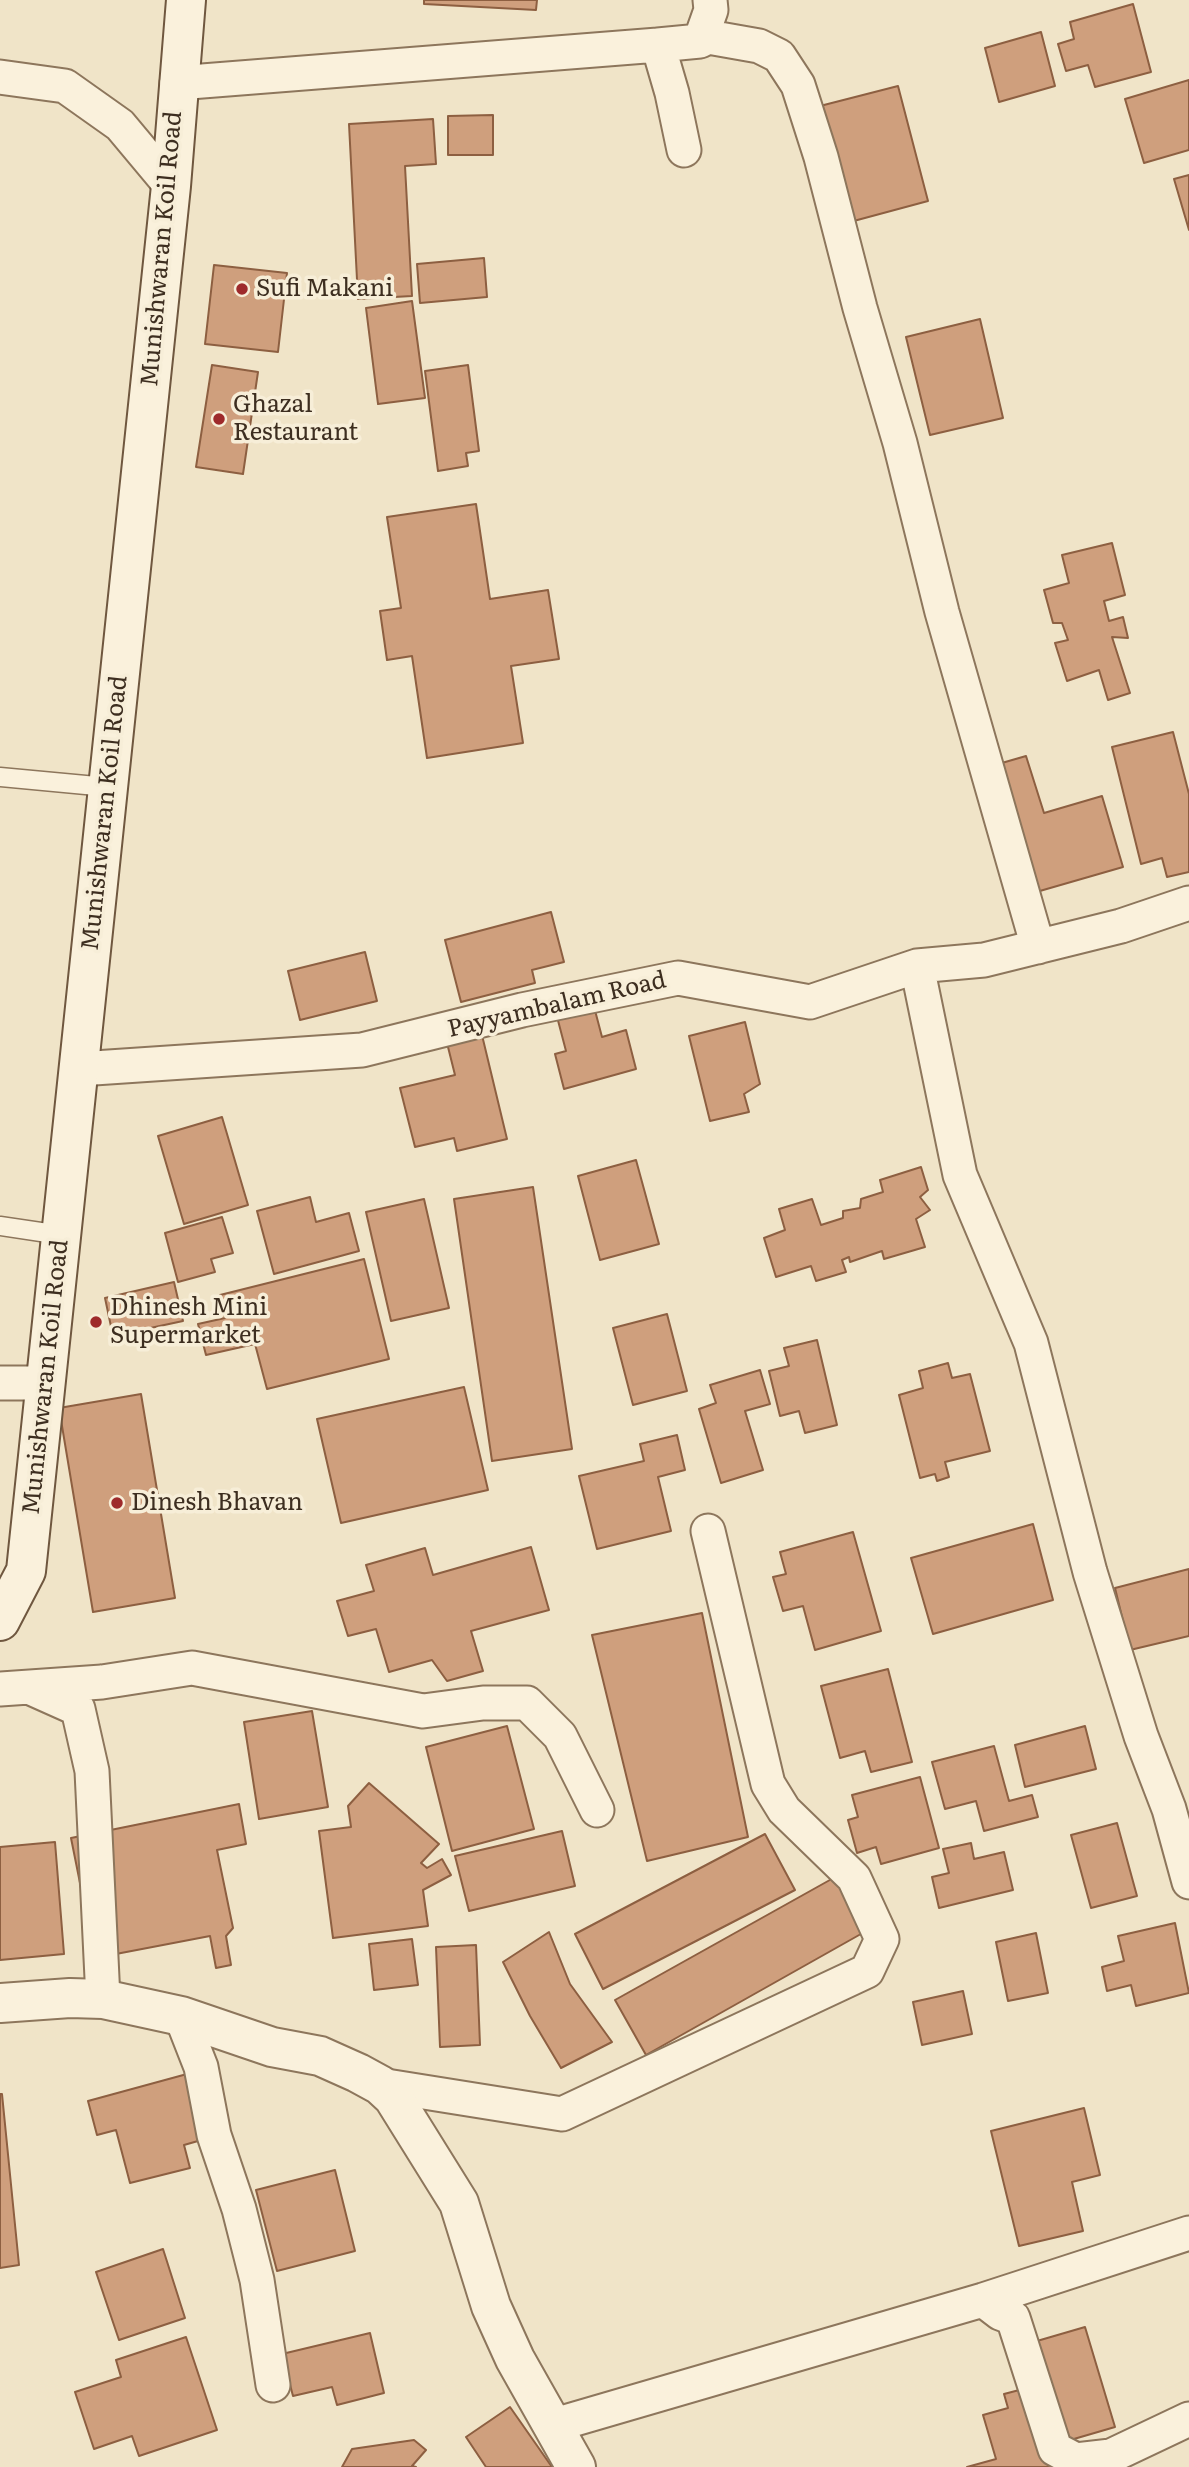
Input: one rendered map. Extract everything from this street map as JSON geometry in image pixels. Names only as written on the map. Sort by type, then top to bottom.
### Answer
[{"type":"main road","name":"Munishwaran Koil Road","points":[[0,1620],[26,1571],[171,186],[177,83],[186,0]]},
{"type":"main road","points":[[0,2003],[70,1998],[103,1999],[181,2016],[272,2047],[320,2056],[380,2085],[393,2097],[459,2203],[491,2306],[515,2358],[576,2467]]},
{"type":"street","points":[[700,41],[711,10],[710,0]]},
{"type":"street","points":[[177,83],[658,46],[700,41],[708,37],[759,46],[779,56],[798,85],[821,157],[860,308],[900,443],[942,612],[1038,947]]},
{"type":"street","points":[[658,46],[672,93],[684,150]]},
{"type":"street","points":[[0,77],[65,86],[120,124],[171,186]]},
{"type":"street","name":"Payyambalam Road","points":[[79,1069],[362,1050],[522,1010],[678,978],[810,1002],[917,967],[984,960],[1121,926],[1189,903]]},
{"type":"street","points":[[917,967],[960,1175],[1031,1343],[1090,1572],[1141,1736],[1169,1809],[1189,1882]]},
{"type":"street","points":[[0,1382],[46,1382]]},
{"type":"street","points":[[380,2085],[562,2114],[867,1970],[882,1939],[854,1878],[784,1810],[768,1784],[708,1531]]},
{"type":"street","points":[[15,1688],[102,1682],[192,1668],[423,1711],[483,1703],[527,1703],[561,1736],[597,1810]]},
{"type":"street","points":[[15,1688],[78,1709],[92,1771],[103,1999]]},
{"type":"street","points":[[181,2016],[201,2067],[214,2135],[239,2209],[257,2280],[273,2385]]},
{"type":"street","points":[[551,2426],[983,2300],[1189,2233]]},
{"type":"street","points":[[983,2300],[1000,2313],[1013,2318],[1055,2449],[1076,2460],[1111,2456],[1189,2419]]},
{"type":"lane","points":[[0,777],[107,787]]},
{"type":"lane","points":[[0,1226],[61,1235]]},
{"type":"building","points":[[424,0],[537,0],[536,10],[424,4]]},
{"type":"building","points":[[1133,4],[1151,72],[1095,87],[1088,65],[1066,71],[1058,44],[1074,39],[1070,22]]},
{"type":"building","points":[[1041,32],[1055,86],[999,102],[985,48]]},
{"type":"building","points":[[1189,80],[1189,150],[1144,163],[1125,99]]},
{"type":"building","points":[[898,86],[928,201],[850,222],[820,106]]},
{"type":"building","points":[[493,115],[493,155],[448,155],[448,116]]},
{"type":"building","points":[[433,119],[436,164],[405,166],[412,296],[358,299],[349,124]]},
{"type":"building","points":[[1189,175],[1189,230],[1174,179]]},
{"type":"building","points":[[484,258],[487,297],[420,303],[417,264]]},
{"type":"building","points":[[214,265],[287,273],[278,352],[205,344]]},
{"type":"building","points":[[412,301],[425,398],[378,404],[366,308]]},
{"type":"building","points":[[980,319],[1003,418],[930,435],[906,337]]},
{"type":"building","points":[[212,365],[258,372],[243,474],[196,467]]},
{"type":"building","points":[[468,365],[479,451],[466,453],[468,466],[438,471],[425,371]]},
{"type":"building","points":[[476,504],[490,599],[548,590],[559,659],[511,666],[523,743],[427,758],[412,656],[387,660],[380,611],[401,608],[387,517]]},
{"type":"building","points":[[1112,543],[1125,595],[1104,601],[1109,621],[1123,617],[1128,638],[1112,637],[1130,693],[1108,700],[1099,670],[1067,681],[1055,643],[1068,640],[1062,623],[1053,623],[1044,590],[1069,583],[1062,555]]},
{"type":"building","points":[[1173,732],[1189,794],[1189,872],[1167,877],[1162,858],[1141,864],[1112,747]]},
{"type":"building","points":[[1026,756],[1044,813],[1102,796],[1123,867],[1019,897],[981,769]]},
{"type":"building","points":[[551,912],[564,962],[532,970],[535,983],[461,1002],[445,940]]},
{"type":"building","points":[[365,952],[377,1001],[300,1020],[288,971]]},
{"type":"building","points":[[592,999],[602,1037],[626,1030],[636,1069],[564,1089],[555,1054],[566,1051],[555,1009]]},
{"type":"building","points":[[745,1022],[760,1084],[744,1094],[749,1112],[710,1121],[689,1036]]},
{"type":"building","points":[[481,1031],[507,1139],[457,1151],[454,1138],[415,1147],[400,1088],[455,1075],[446,1039]]},
{"type":"building","points":[[222,1117],[248,1205],[184,1224],[158,1136]]},
{"type":"building","points":[[636,1160],[659,1244],[600,1260],[578,1176]]},
{"type":"building","points":[[921,1167],[928,1190],[920,1197],[930,1210],[916,1219],[925,1247],[884,1259],[882,1251],[850,1262],[849,1257],[842,1260],[846,1272],[816,1281],[811,1266],[776,1277],[764,1238],[785,1230],[779,1209],[812,1199],[821,1225],[843,1218],[843,1211],[860,1208],[861,1199],[883,1192],[880,1180]]},
{"type":"building","points":[[533,1187],[572,1449],[492,1461],[454,1199]]},
{"type":"building","points":[[310,1197],[316,1222],[349,1213],[359,1251],[274,1274],[257,1211]]},
{"type":"building","points":[[424,1199],[449,1308],[391,1321],[366,1212]]},
{"type":"building","points":[[222,1217],[233,1253],[211,1259],[215,1272],[178,1282],[165,1233]]},
{"type":"building","points":[[364,1259],[389,1359],[267,1389],[255,1344],[206,1355],[198,1324],[225,1318],[220,1295]]},
{"type":"building","points":[[174,1282],[183,1321],[113,1336],[105,1298]]},
{"type":"building","points":[[667,1314],[687,1391],[633,1405],[613,1328]]},
{"type":"building","points":[[817,1340],[837,1425],[805,1433],[799,1411],[780,1416],[769,1371],[789,1366],[784,1348]]},
{"type":"building","points":[[948,1363],[952,1378],[970,1374],[990,1451],[945,1462],[949,1477],[937,1481],[935,1474],[920,1478],[899,1395],[923,1388],[919,1371]]},
{"type":"building","points":[[760,1370],[770,1404],[745,1411],[763,1470],[721,1483],[699,1409],[716,1403],[710,1385]]},
{"type":"building","points":[[464,1387],[488,1490],[341,1523],[317,1419]]},
{"type":"building","name":"Dinesh Bhavan","points":[[141,1394],[175,1598],[93,1612],[59,1408]]},
{"type":"building","points":[[677,1435],[685,1470],[658,1477],[671,1531],[597,1549],[579,1476],[644,1461],[640,1444]]},
{"type":"building","points":[[1033,1524],[1053,1600],[933,1634],[911,1558]]},
{"type":"building","points":[[853,1532],[881,1631],[815,1650],[803,1606],[783,1611],[773,1577],[786,1574],[780,1552]]},
{"type":"building","points":[[531,1547],[549,1610],[471,1631],[483,1671],[447,1681],[432,1660],[389,1672],[376,1629],[348,1636],[337,1601],[374,1591],[366,1565],[425,1548],[433,1575]]},
{"type":"building","points":[[1189,1569],[1189,1636],[1130,1650],[1115,1588]]},
{"type":"building","points":[[702,1613],[748,1837],[647,1861],[592,1635]]},
{"type":"building","points":[[888,1669],[912,1762],[871,1772],[865,1751],[840,1758],[821,1686]]},
{"type":"building","points":[[312,1711],[328,1807],[259,1819],[244,1722]]},
{"type":"building","points":[[507,1726],[534,1829],[452,1851],[426,1747]]},
{"type":"building","points":[[1085,1726],[1096,1769],[1025,1787],[1015,1745]]},
{"type":"building","points":[[994,1746],[1009,1801],[1032,1795],[1038,1817],[984,1831],[976,1801],[945,1809],[932,1762]]},
{"type":"building","points":[[920,1777],[939,1848],[881,1864],[876,1847],[857,1853],[848,1820],[858,1817],[852,1795]]},
{"type":"building","points":[[369,1783],[439,1844],[421,1863],[427,1868],[442,1859],[451,1875],[423,1890],[428,1926],[333,1938],[319,1831],[351,1827],[348,1806]]},
{"type":"building","points":[[239,1804],[246,1844],[217,1850],[233,1928],[226,1936],[231,1965],[216,1968],[210,1936],[95,1958],[71,1838]]},
{"type":"building","points":[[1117,1823],[1137,1896],[1091,1908],[1071,1835]]},
{"type":"building","points":[[562,1831],[575,1886],[469,1911],[455,1856]]},
{"type":"building","points":[[765,1834],[795,1890],[603,1989],[575,1934]]},
{"type":"building","points":[[55,1842],[64,1954],[0,1960],[0,1847]]},
{"type":"building","points":[[971,1843],[974,1859],[1004,1852],[1013,1890],[939,1908],[932,1877],[949,1873],[943,1849]]},
{"type":"building","points":[[837,1876],[868,1930],[646,2055],[615,2000]]},
{"type":"building","points":[[1175,1923],[1189,1993],[1136,2006],[1131,1985],[1107,1991],[1102,1967],[1124,1961],[1118,1936]]},
{"type":"building","points":[[549,1932],[570,1984],[612,2042],[561,2068],[530,2016],[503,1962]]},
{"type":"building","points":[[1036,1933],[1048,1993],[1008,2001],[996,1942]]},
{"type":"building","points":[[412,1939],[418,1985],[374,1990],[369,1944]]},
{"type":"building","points":[[476,1945],[480,2045],[440,2047],[436,1947]]},
{"type":"building","points":[[963,1991],[972,2034],[922,2045],[913,2002]]},
{"type":"building","points":[[187,2074],[205,2139],[184,2145],[190,2168],[130,2183],[116,2130],[97,2135],[88,2101]]},
{"type":"building","points":[[0,2094],[19,2265],[0,2268]]},
{"type":"building","points":[[1084,2108],[1100,2175],[1072,2182],[1083,2231],[1019,2246],[991,2131]]},
{"type":"building","points":[[335,2170],[355,2251],[277,2271],[256,2190]]},
{"type":"building","points":[[163,2249],[185,2318],[119,2340],[96,2272]]},
{"type":"building","points":[[1085,2327],[1115,2427],[1067,2441],[1037,2341]]},
{"type":"building","points":[[370,2333],[384,2393],[337,2405],[332,2387],[293,2396],[282,2354]]},
{"type":"building","points":[[186,2337],[217,2430],[139,2456],[132,2436],[94,2449],[75,2392],[121,2377],[116,2360]]},
{"type":"building","points":[[1027,2388],[1049,2467],[967,2467],[996,2459],[983,2415],[1008,2408],[1004,2394]]},
{"type":"building","points":[[510,2407],[552,2467],[486,2467],[466,2437]]},
{"type":"building","points":[[414,2440],[426,2450],[412,2466],[416,2467],[342,2467],[352,2449]]},
{"type":"place","name":"Sufi Makani","points":[[242,289]]},
{"type":"place","name":"Ghazal Restaurant","points":[[219,419]]},
{"type":"place","name":"Dhinesh Mini Supermarket","points":[[96,1322]]},
{"type":"place","name":"Dinesh Bhavan","points":[[117,1503]]}]
